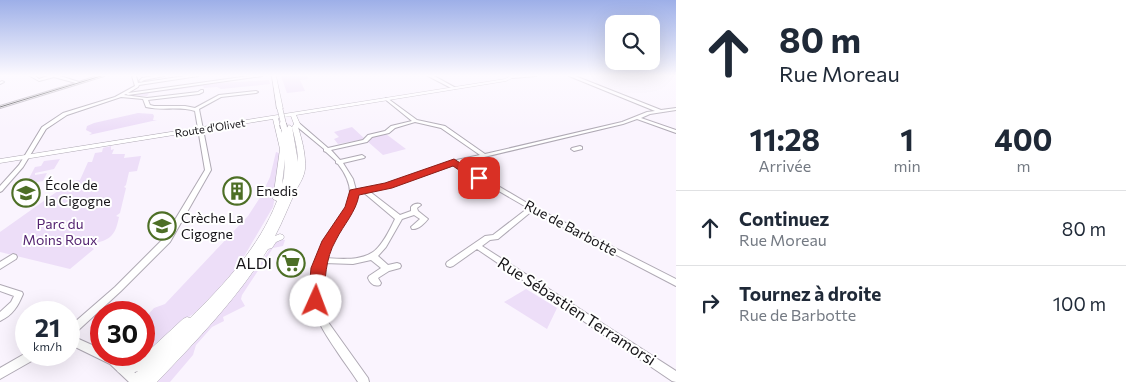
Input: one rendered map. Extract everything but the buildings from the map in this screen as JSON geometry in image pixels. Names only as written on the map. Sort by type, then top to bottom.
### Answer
[{"type":"main road","points":[[279,94],[296,161],[292,191]]},
{"type":"main road","name":"Route d'Olivet","points":[[0,161],[420,94]]},
{"type":"main road","points":[[243,280],[271,234],[292,191],[299,182],[302,171],[302,159],[295,126],[297,124],[293,114]]},
{"type":"main road","points":[[274,216],[283,154],[275,118]]},
{"type":"main road","points":[[139,382],[210,305],[257,246],[283,197],[288,178],[287,127]]},
{"type":"main road","points":[[139,382],[196,333],[258,264],[273,240],[280,237]]},
{"type":"main road","points":[[122,368],[129,368],[140,364],[185,324],[210,305]]},
{"type":"street","points":[[0,106],[38,94]]},
{"type":"street","points":[[0,106],[41,94]]},
{"type":"street","points":[[0,190],[26,157],[44,128],[57,119],[122,95],[146,99],[181,94]]},
{"type":"street","points":[[182,107],[196,109],[217,97],[238,94]]},
{"type":"street","points":[[616,94],[660,111]]},
{"type":"street","points":[[226,95],[231,99],[231,102]]},
{"type":"street","points":[[146,99],[149,107],[164,109],[207,103]]},
{"type":"street","points":[[387,100],[415,121],[443,127],[484,155]]},
{"type":"street","points":[[80,323],[118,289],[167,240],[208,170],[202,129],[196,109]]},
{"type":"street","points":[[354,192],[388,186],[454,162],[575,135],[660,111],[676,109]]},
{"type":"street","points":[[637,118],[676,132]]},
{"type":"street","points":[[326,150],[365,141],[370,136],[387,132],[393,127],[415,121]]},
{"type":"street","points":[[297,124],[338,162],[349,176],[354,192],[348,212],[328,241],[318,268],[315,293],[319,315],[364,382]]},
{"type":"street","points":[[338,162],[362,157]]},
{"type":"street","name":"Rue de Barbotte","points":[[454,162],[532,208],[676,283]]},
{"type":"street","points":[[365,191],[399,218]]},
{"type":"street","points":[[450,264],[488,238],[495,237],[532,208]]},
{"type":"street","points":[[321,260],[366,259],[372,256],[380,250],[399,218],[417,209],[424,220],[415,227]]},
{"type":"street","name":"Rue Sébastien Terramorsi","points":[[477,246],[676,377]]},
{"type":"street","points":[[372,256],[387,268]]},
{"type":"street","points":[[0,266],[13,257]]},
{"type":"street","points":[[377,283],[372,278],[387,268],[397,266]]},
{"type":"street","points":[[0,288],[19,294],[14,305],[0,317]]},
{"type":"street","points":[[0,374],[15,365]]},
{"type":"street","points":[[119,366],[139,382]]},
{"type":"green space","points":[[133,94],[148,94],[147,96],[125,95]]},
{"type":"green space","points":[[138,113],[153,114],[153,120],[157,120],[89,135],[92,133],[86,130],[87,126],[94,123]]},
{"type":"green space","points":[[352,127],[365,139],[338,144],[334,139],[339,137],[334,132]]},
{"type":"green space","points":[[386,134],[406,149],[383,155],[367,141],[372,137]]},
{"type":"green space","name":"Parc du Moins Roux","points":[[111,146],[111,150],[114,149],[112,154],[125,154],[124,158],[141,156],[137,171],[129,172],[124,187],[126,188],[120,213],[116,216],[119,217],[111,236],[93,245],[91,247],[94,249],[70,269],[0,252],[0,232],[72,181],[80,180],[88,162],[92,162],[95,153],[102,152],[103,148]]},
{"type":"green space","points":[[276,152],[279,153],[279,174],[273,207],[239,265],[204,307],[184,320],[155,346],[155,308],[165,304],[248,216],[270,177]]},
{"type":"green space","points":[[60,159],[54,169],[35,173],[35,175],[47,173],[43,181],[26,184],[35,167],[41,166],[44,161]]},
{"type":"green space","points":[[279,239],[285,240],[283,246],[273,248],[242,295],[241,299],[245,306],[223,317],[224,321],[212,327],[196,345],[193,355],[170,382],[156,382],[258,267],[275,241]]},
{"type":"green space","points":[[526,289],[557,308],[547,329],[504,302]]},
{"type":"tram line","points":[[0,107],[43,94]]},
{"type":"place","name":"Enedis","points":[[237,191]]},
{"type":"place","name":"École de la Cigogne","points":[[26,193]]},
{"type":"place","name":"Crèche La Cigogne","points":[[162,226]]},
{"type":"place","name":"ALDI","points":[[291,263]]},
{"type":"route","points":[[316,301],[318,268],[328,241],[351,207],[354,192],[388,186],[454,162],[479,178]]}]
